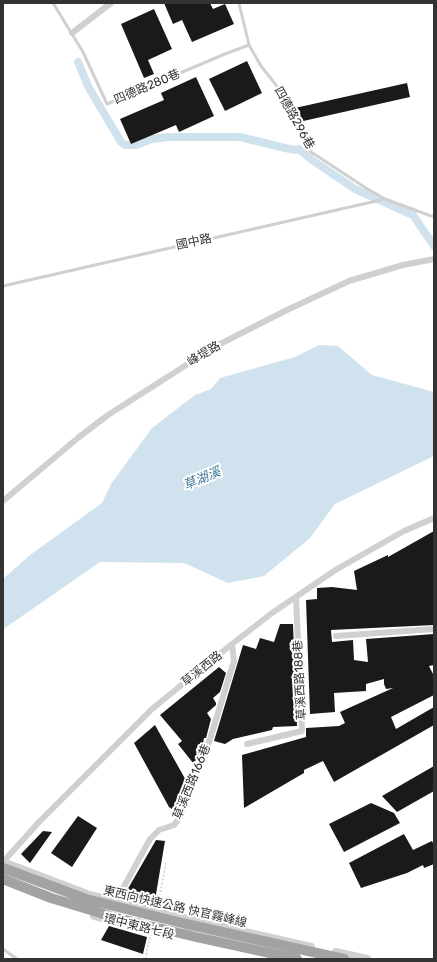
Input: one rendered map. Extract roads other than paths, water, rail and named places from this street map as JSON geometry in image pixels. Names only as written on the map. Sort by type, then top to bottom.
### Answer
[{"type":"highway","name":"東西向快速公路 快官霧峰線","points":[[3,868],[86,899],[186,924],[344,959]]},
{"type":"highway","name":"東西向快速公路 快官霧峰線","points":[[3,879],[51,898],[117,918],[297,959]]},
{"type":"street","points":[[72,33],[110,3]]},
{"type":"street","name":"峰堤路","points":[[3,501],[79,437],[108,415],[216,346],[349,281],[403,265],[434,258]]},
{"type":"street","name":"草溪西路","points":[[3,862],[39,822],[152,709],[272,612],[337,569],[404,531],[434,518]]},
{"type":"street","name":"草溪西路188巷","points":[[247,744],[302,731],[296,597]]},
{"type":"street","points":[[336,636],[434,629]]},
{"type":"street","name":"草溪西路166巷","points":[[116,901],[150,839],[159,830],[174,825],[180,817],[206,752],[234,661],[232,644]]},
{"type":"street","name":"環中東路七段","points":[[3,862],[87,894],[157,912],[367,959]]},
{"type":"street","name":"環中東路七段","points":[[3,884],[108,921],[278,959]]},
{"type":"street","points":[[153,931],[157,912]]},
{"type":"lane","name":"四德路280巷","points":[[53,3],[83,52],[107,104],[225,54],[249,46]]},
{"type":"lane","name":"四德路296巷","points":[[239,3],[249,46],[291,109],[302,137],[311,152],[385,199],[434,216]]},
{"type":"lane","name":"國中路","points":[[3,286],[385,199]]},
{"type":"lane","points":[[3,949],[17,959]]},
{"type":"water","name":"草湖溪","points":[[319,345],[338,346],[372,375],[434,392],[434,456],[335,504],[310,538],[264,576],[228,583],[184,563],[100,562],[3,630],[3,579],[30,555],[102,503],[111,484],[152,428],[195,395],[211,389],[220,378],[295,357]]},
{"type":"waterway","points":[[78,62],[88,86],[121,142],[125,145],[136,145],[152,139],[168,137],[240,137],[285,148],[296,150],[299,149],[312,160],[355,189],[413,215],[434,246]]}]
